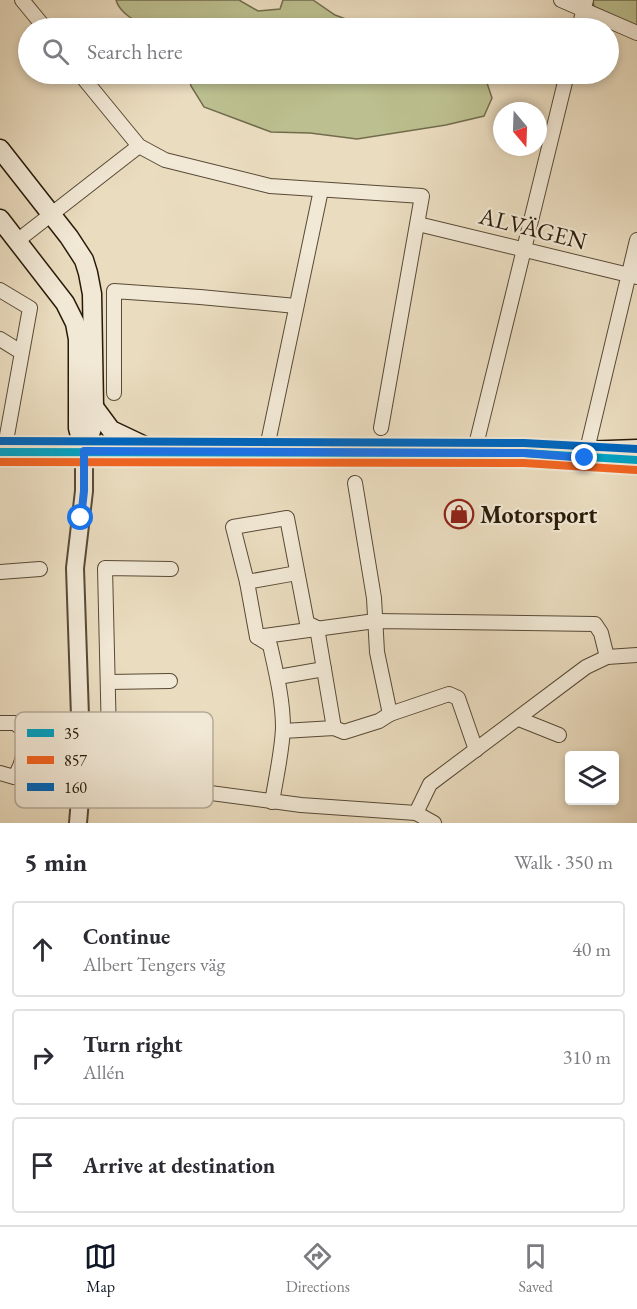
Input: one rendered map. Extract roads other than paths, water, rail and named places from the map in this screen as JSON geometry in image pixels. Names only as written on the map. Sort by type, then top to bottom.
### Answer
[{"type":"main road","points":[[0,149],[77,248],[91,282],[94,407],[92,428],[84,451]]},
{"type":"main road","points":[[0,219],[65,303],[75,323],[78,339],[78,428],[84,451]]},
{"type":"main road","points":[[94,407],[111,429],[119,435],[155,450]]},
{"type":"main road","points":[[585,454],[637,449]]},
{"type":"main road","points":[[84,451],[524,453],[585,454],[637,460]]},
{"type":"street","points":[[22,0],[37,18]]},
{"type":"street","points":[[561,0],[585,5],[609,18]]},
{"type":"street","points":[[619,23],[637,33]]},
{"type":"street","points":[[95,84],[139,146],[165,160],[270,186],[422,196],[381,428]]},
{"type":"street","points":[[474,453],[565,84]]},
{"type":"street","points":[[17,241],[139,146]]},
{"type":"street","points":[[266,452],[321,190]]},
{"type":"street","name":"ALVÄGEN","points":[[418,224],[633,276]]},
{"type":"street","points":[[585,454],[633,276],[637,240]]},
{"type":"street","points":[[0,290],[30,308],[21,352],[6,398],[2,452],[84,451],[84,491],[75,568],[80,712]]},
{"type":"street","points":[[114,393],[114,291],[296,306]]},
{"type":"street","points":[[0,339],[21,352]]},
{"type":"street","points":[[355,483],[374,598],[377,652],[390,714]]},
{"type":"street","points":[[272,802],[283,731],[278,677],[270,645],[257,637],[247,582],[233,527],[287,518],[307,623],[317,628]]},
{"type":"street","points":[[109,712],[105,564],[171,568]]},
{"type":"street","points":[[0,572],[40,569]]},
{"type":"street","points":[[247,582],[297,573]]},
{"type":"street","points":[[257,637],[375,621],[595,624],[601,633],[608,657]]},
{"type":"street","points":[[317,628],[334,728]]},
{"type":"street","points":[[416,813],[430,784],[586,667],[608,657],[637,654]]},
{"type":"street","points":[[278,677],[324,669]]},
{"type":"street","points":[[108,682],[170,681]]},
{"type":"street","points":[[283,731],[334,728],[344,732],[450,694],[458,698],[476,750]]},
{"type":"street","points":[[519,719],[559,735]]},
{"type":"street","points":[[0,772],[15,776]]},
{"type":"street","points":[[213,794],[357,810],[416,813],[434,823]]},
{"type":"street","points":[[78,823],[79,808]]},
{"type":"place","name":"Motorsport","points":[[459,514]]}]
